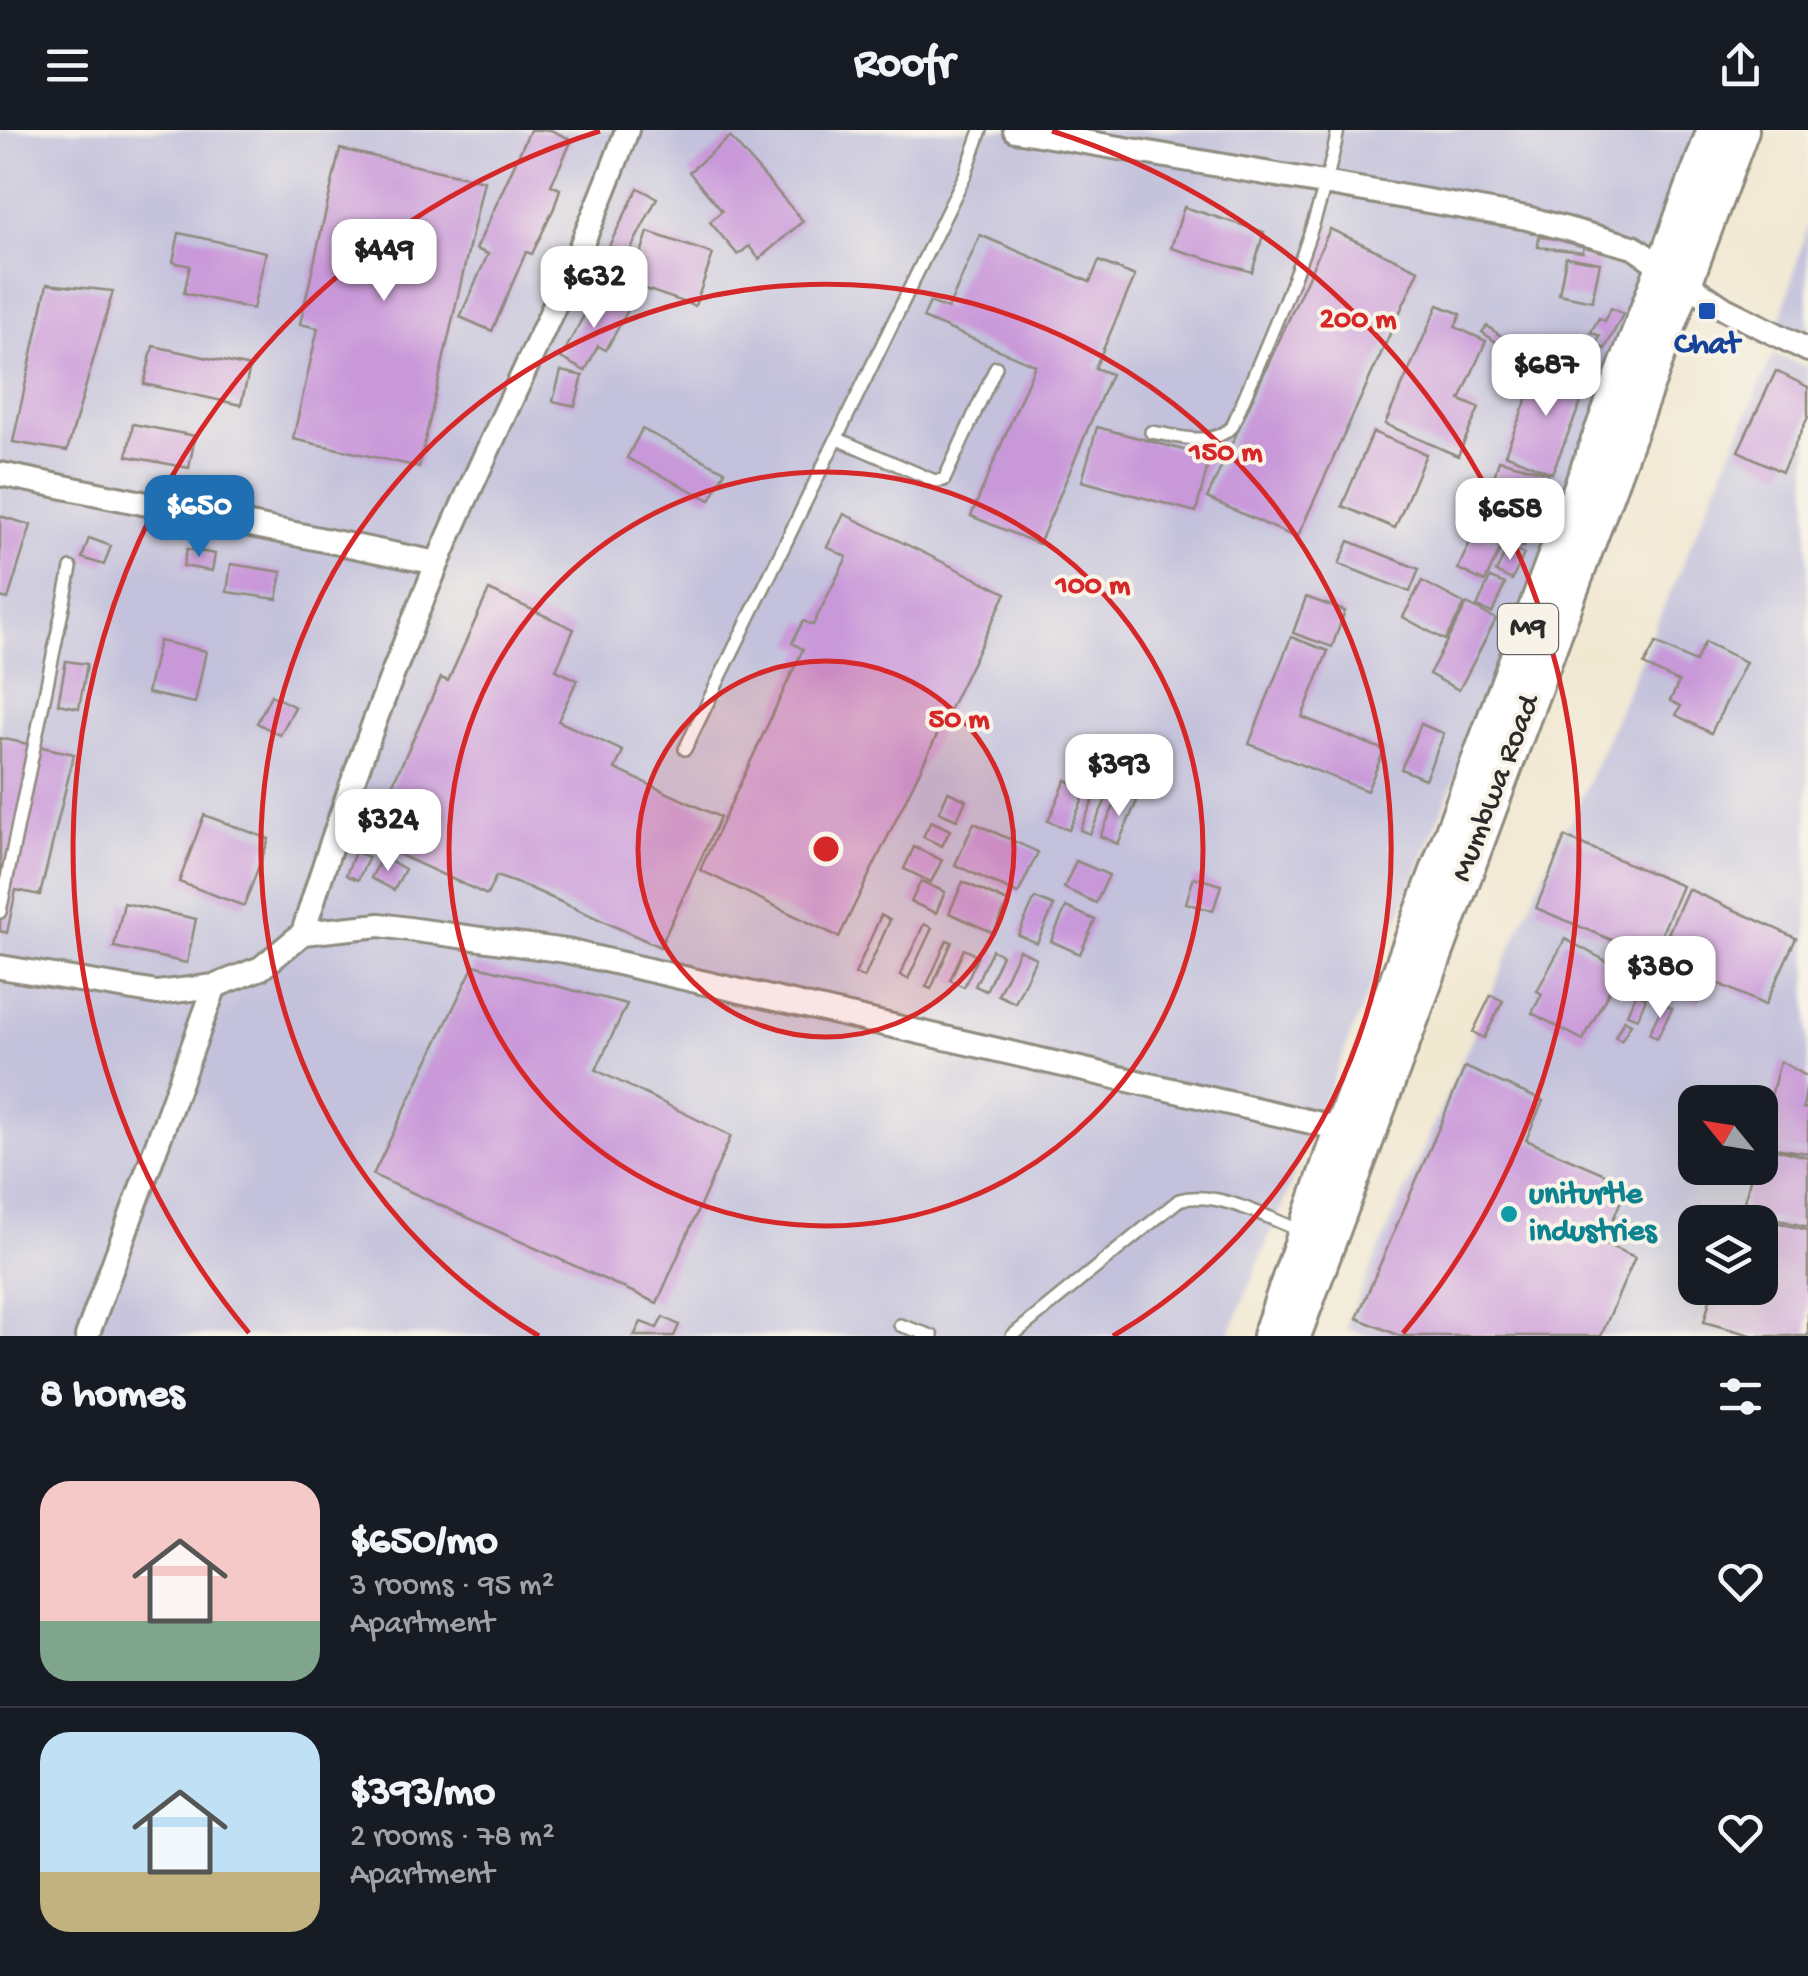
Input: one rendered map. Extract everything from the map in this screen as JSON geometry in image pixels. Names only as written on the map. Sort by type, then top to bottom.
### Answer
[{"type":"main road","name":"Mumbwa Road","points":[[1678,273],[1714,130]]},
{"type":"main road","name":"Mumbwa Road","points":[[1269,1336],[1306,1232],[1353,1132],[1678,273],[1742,130]]},
{"type":"main road","name":"Mumbwa Road","points":[[1294,1336],[1353,1132]]},
{"type":"street","points":[[0,967],[157,993],[214,986],[261,968],[302,933],[329,849],[437,563],[599,208],[627,130]]},
{"type":"street","points":[[1015,130],[1075,135],[1328,185],[1527,218],[1633,246],[1678,273],[1726,310],[1808,350]]},
{"type":"street","points":[[0,474],[437,563]]},
{"type":"street","points":[[302,933],[380,925],[566,951],[1353,1132]]},
{"type":"street","points":[[87,1336],[214,986]]},
{"type":"lane","points":[[685,749],[965,175],[981,130]]},
{"type":"lane","points":[[1152,432],[1204,440],[1220,438],[1232,427],[1328,185],[1338,130]]},
{"type":"lane","points":[[838,439],[936,481],[944,480],[996,366]]},
{"type":"lane","points":[[0,912],[71,568]]},
{"type":"lane","points":[[1012,1336],[1179,1200],[1196,1196],[1215,1200],[1306,1232]]},
{"type":"lane","points":[[900,1326],[932,1336]]},
{"type":"shaded area","points":[[0,130],[1704,130],[1587,454],[1229,1336],[0,1336]]},
{"type":"shaded area","points":[[1808,223],[1808,342],[1778,330]]},
{"type":"shaded area","name":"uniturtle industries","points":[[1773,354],[1808,368],[1808,1336],[1367,1336],[1345,1328],[1564,827],[1570,824]]},
{"type":"building","points":[[530,130],[551,130],[572,140],[551,185],[560,189],[554,208],[532,254],[526,252],[492,331],[460,317],[488,254],[476,249]]},
{"type":"building","points":[[730,137],[803,221],[759,259],[749,246],[738,255],[710,222],[722,211],[689,172]]},
{"type":"building","points":[[340,149],[484,181],[419,467],[293,439],[318,328],[300,324]]},
{"type":"building","points":[[638,188],[657,198],[620,270],[602,260]]},
{"type":"building","points":[[1184,207],[1264,232],[1252,272],[1171,248]]},
{"type":"building","points":[[1330,229],[1419,270],[1297,538],[1207,498]]},
{"type":"building","points":[[648,232],[713,254],[695,306],[631,284]]},
{"type":"building","points":[[179,233],[266,252],[253,309],[184,293],[190,266],[173,262]]},
{"type":"building","points":[[980,235],[1090,282],[1099,261],[1135,276],[1095,368],[1111,374],[1039,544],[971,516],[1035,365],[923,318],[930,302],[948,309]]},
{"type":"building","points":[[1539,237],[1584,241],[1583,252],[1538,247]]},
{"type":"building","points":[[1566,257],[1600,263],[1592,301],[1559,294]]},
{"type":"building","points":[[47,284],[113,291],[67,451],[13,442]]},
{"type":"building","points":[[596,293],[628,310],[606,350],[598,346],[585,371],[561,358]]},
{"type":"building","points":[[1438,305],[1461,314],[1455,327],[1486,341],[1460,400],[1479,408],[1458,456],[1385,424]]},
{"type":"building","points":[[1611,308],[1623,314],[1605,349],[1596,345],[1600,336],[1591,332],[1599,318],[1605,321]]},
{"type":"building","points":[[1487,326],[1508,341],[1503,347],[1482,332]]},
{"type":"building","points":[[153,346],[250,367],[241,405],[144,384]]},
{"type":"building","points":[[1540,366],[1588,385],[1552,473],[1505,454]]},
{"type":"building","points":[[561,371],[583,376],[575,406],[553,401]]},
{"type":"building","points":[[1776,371],[1808,387],[1808,417],[1782,472],[1738,451]]},
{"type":"building","points":[[133,424],[195,436],[189,468],[127,456]]},
{"type":"building","points":[[1097,427],[1210,457],[1196,512],[1082,481]]},
{"type":"building","points":[[642,429],[725,471],[710,500],[627,458]]},
{"type":"building","points":[[1373,432],[1426,454],[1395,528],[1342,506]]},
{"type":"building","points":[[1499,460],[1549,473],[1537,515],[1487,502]]},
{"type":"building","points":[[844,514],[1006,593],[839,937],[700,870],[803,649],[792,643],[803,621],[813,625],[847,557],[827,547]]},
{"type":"building","points":[[1499,515],[1531,528],[1524,547],[1491,534]]},
{"type":"building","points":[[0,516],[31,525],[8,599],[0,597]]},
{"type":"building","points":[[1474,533],[1502,545],[1485,582],[1458,569]]},
{"type":"building","points":[[89,538],[111,546],[104,565],[82,558]]},
{"type":"building","points":[[1349,541],[1419,569],[1410,592],[1339,564]]},
{"type":"building","points":[[1508,547],[1524,554],[1512,580],[1496,572]]},
{"type":"building","points":[[187,549],[215,554],[212,571],[183,566]]},
{"type":"building","points":[[231,564],[282,572],[277,599],[227,592]]},
{"type":"building","points":[[1490,578],[1505,584],[1492,613],[1477,607]]},
{"type":"building","points":[[1422,581],[1465,604],[1445,640],[1403,617]]},
{"type":"building","points":[[489,590],[574,629],[556,670],[577,680],[558,721],[623,751],[615,769],[720,817],[660,947],[530,888],[496,876],[487,895],[367,840],[441,678],[448,681]]},
{"type":"building","points":[[1306,597],[1345,611],[1332,647],[1293,633]]},
{"type":"building","points":[[1467,604],[1496,619],[1459,690],[1429,674]]},
{"type":"building","points":[[1291,637],[1328,651],[1302,717],[1384,750],[1367,791],[1249,744]]},
{"type":"building","points":[[159,641],[206,651],[195,703],[147,693]]},
{"type":"building","points":[[1705,642],[1746,662],[1711,733],[1676,715],[1681,706],[1670,701],[1679,682],[1644,665],[1656,643],[1695,662]]},
{"type":"building","points":[[66,661],[87,664],[79,708],[58,704]]},
{"type":"building","points":[[271,695],[295,707],[280,735],[257,723]]},
{"type":"building","points":[[1421,724],[1444,734],[1425,779],[1401,769]]},
{"type":"building","points":[[0,738],[74,754],[40,895],[16,890],[7,933],[0,931]]},
{"type":"building","points":[[1066,780],[1087,790],[1069,830],[1048,821]]},
{"type":"building","points":[[1099,788],[1109,793],[1090,834],[1080,830]]},
{"type":"building","points":[[948,792],[966,800],[957,820],[939,812]]},
{"type":"building","points":[[1120,793],[1137,801],[1118,844],[1100,836]]},
{"type":"building","points":[[204,815],[269,839],[244,906],[179,882]]},
{"type":"building","points":[[931,821],[950,830],[942,846],[923,837]]},
{"type":"building","points":[[974,823],[1038,852],[1018,894],[955,865]]},
{"type":"building","points":[[1565,837],[1682,886],[1652,957],[1536,908]]},
{"type":"building","points":[[914,847],[942,860],[931,882],[904,869]]},
{"type":"building","points":[[355,852],[369,857],[358,880],[346,875]]},
{"type":"building","points":[[382,857],[405,869],[394,890],[371,878]]},
{"type":"building","points":[[1076,861],[1109,875],[1096,903],[1064,888]]},
{"type":"building","points":[[1194,877],[1221,885],[1213,911],[1186,903]]},
{"type":"building","points":[[921,881],[945,892],[936,913],[911,902]]},
{"type":"building","points":[[963,882],[1008,902],[994,933],[949,913]]},
{"type":"building","points":[[1688,889],[1796,938],[1765,1005],[1658,956]]},
{"type":"building","points":[[1035,898],[1054,906],[1037,943],[1018,935]]},
{"type":"building","points":[[124,903],[196,919],[187,963],[114,947]]},
{"type":"building","points":[[1066,907],[1095,920],[1080,954],[1051,941]]},
{"type":"building","points":[[881,915],[890,920],[864,978],[855,974]]},
{"type":"building","points":[[924,924],[932,928],[908,979],[900,975]]},
{"type":"building","points":[[1565,939],[1621,969],[1583,1040],[1532,1013],[1542,994],[1537,991]]},
{"type":"building","points":[[947,940],[952,942],[931,989],[926,987]]},
{"type":"building","points":[[964,949],[978,956],[964,987],[950,980]]},
{"type":"building","points":[[992,950],[1002,955],[986,991],[975,986]]},
{"type":"building","points":[[1019,950],[1036,958],[1015,1003],[998,995]]},
{"type":"building","points":[[474,965],[627,1004],[596,1070],[731,1136],[657,1303],[373,1175]]},
{"type":"building","points":[[1686,981],[1704,992],[1698,1002],[1680,992]]},
{"type":"building","points":[[1636,993],[1646,998],[1638,1018],[1627,1014]]},
{"type":"building","points":[[1491,995],[1503,1001],[1484,1038],[1473,1032]]},
{"type":"building","points":[[1664,1004],[1672,1009],[1657,1038],[1649,1033]]},
{"type":"building","points":[[1624,1020],[1631,1024],[1621,1041],[1615,1037]]},
{"type":"building","points":[[1780,1061],[1808,1077],[1803,1108],[1808,1109],[1808,1153],[1778,1148],[1778,1085],[1774,1085]]},
{"type":"building","name":"uniturtle industries","points":[[1465,1067],[1543,1101],[1526,1140],[1628,1184],[1603,1243],[1635,1257],[1601,1336],[1400,1336],[1357,1318]]},
{"type":"building","points":[[1778,1150],[1808,1157],[1808,1227],[1778,1220],[1778,1205],[1744,1205],[1749,1185],[1778,1185]]},
{"type":"building","points":[[1778,1222],[1808,1230],[1808,1336],[1755,1336],[1704,1322],[1708,1305],[1778,1305]]},
{"type":"building","points":[[663,1317],[679,1325],[674,1336],[634,1336],[641,1322],[657,1328]]},
{"type":"place","name":"Chat","points":[[1707,311]]},
{"type":"place","name":"uniturtle industries","points":[[1509,1214]]}]
